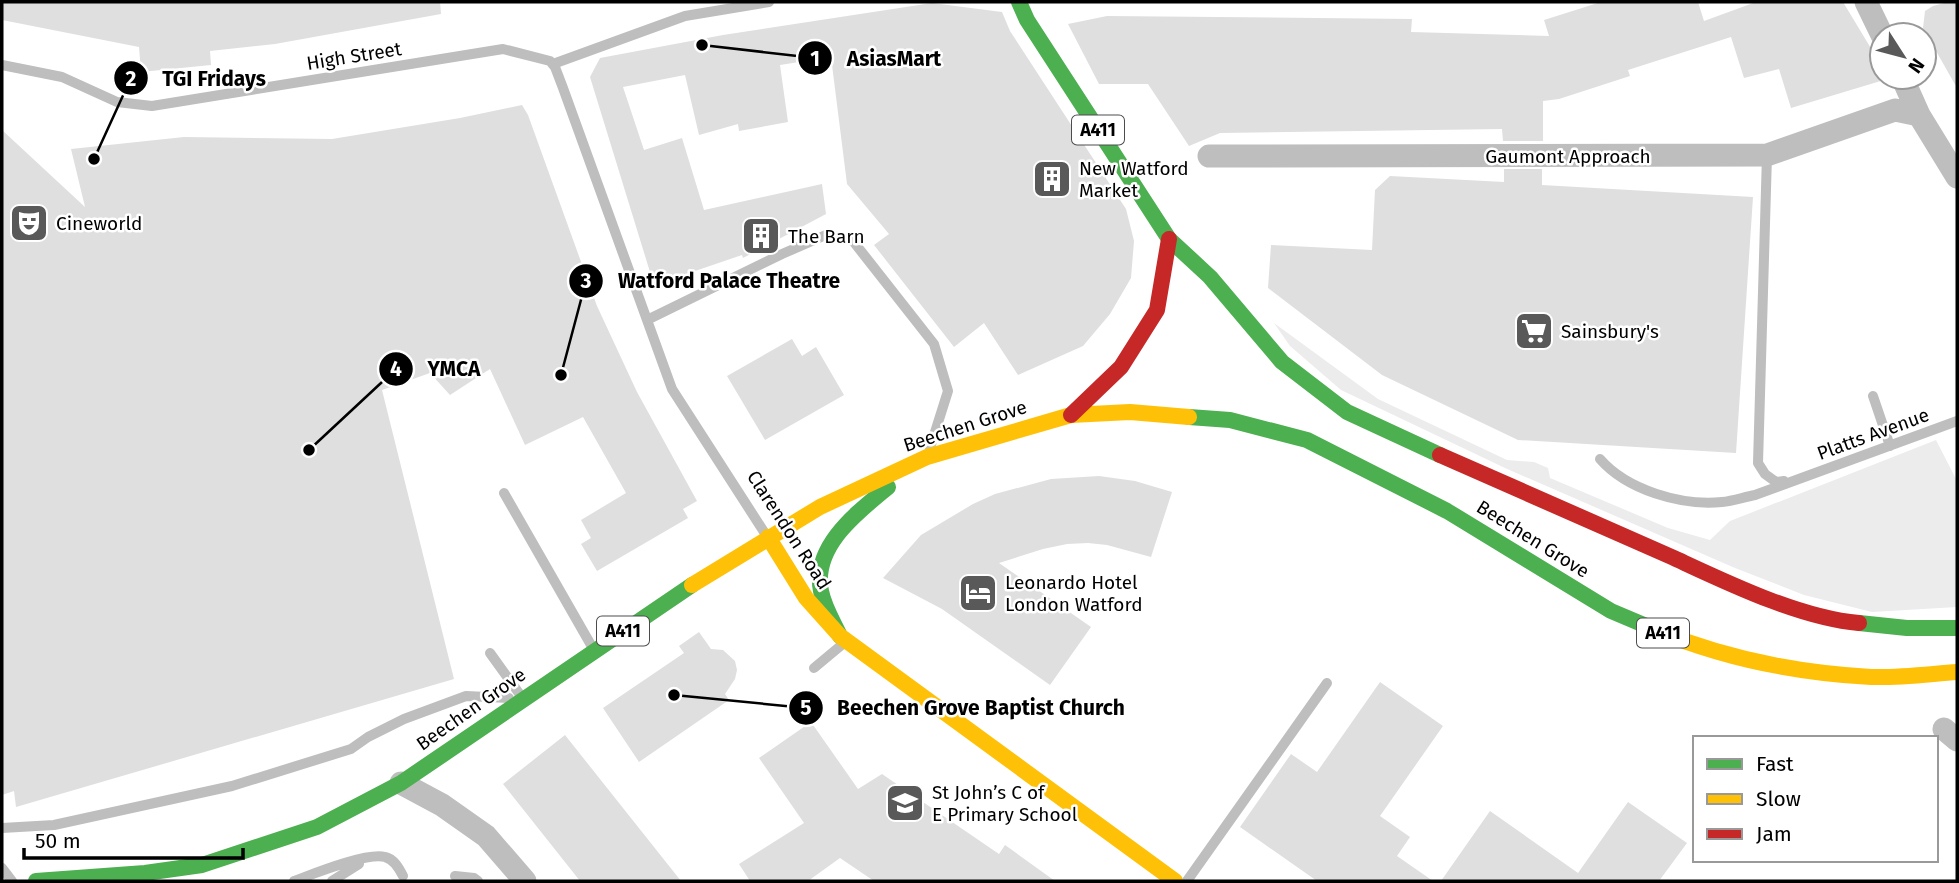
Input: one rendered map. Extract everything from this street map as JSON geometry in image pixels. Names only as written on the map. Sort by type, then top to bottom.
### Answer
[{"type":"main road","name":"A411","points":[[1019,2],[1027,20],[1169,239],[1157,310],[1121,367],[1071,415]]},
{"type":"main road","name":"Beechen Grove","points":[[1169,239],[1210,277],[1282,362],[1347,412],[1584,519],[1784,604],[1843,622],[1907,628],[1957,628]]},
{"type":"main road","name":"Beechen Grove","points":[[36,881],[206,869],[317,827],[401,783],[594,650],[768,537],[820,507],[925,457],[1071,415],[1130,412],[1230,420],[1307,440],[1447,511],[1611,611],[1670,636],[1723,652],[1794,669],[1873,677],[1957,672]]},
{"type":"main road","points":[[843,639],[825,603],[820,582],[825,556],[835,536],[925,457]]},
{"type":"main road","name":"Clarendon Road","points":[[768,537],[806,598],[843,639],[1175,881]]},
{"type":"street","points":[[1866,2],[1875,21]]},
{"type":"street","points":[[1909,91],[1919,115],[1949,157],[1957,177]]},
{"type":"street","name":"Gaumont Approach","points":[[1209,156],[1767,155],[1895,110],[1919,115]]},
{"type":"street","points":[[401,783],[442,805],[486,836],[525,881]]},
{"type":"lane","points":[[552,62],[685,16],[769,2]]},
{"type":"lane","name":"High Street","points":[[2,65],[62,77],[117,102],[152,106],[503,49],[552,62]]},
{"type":"lane","name":"Clarendon Road","points":[[552,62],[672,389],[768,537]]},
{"type":"lane","points":[[1767,155],[1758,463],[1765,474],[1776,482],[1801,478]]},
{"type":"lane","points":[[647,320],[828,234],[853,241],[934,344],[948,391],[925,457]]},
{"type":"lane","points":[[1873,397],[1890,446]]},
{"type":"lane","name":"Platts Avenue","points":[[1600,459],[1613,474],[1668,497],[1699,503],[1734,500],[1957,421]]},
{"type":"lane","points":[[504,493],[594,650]]},
{"type":"lane","points":[[814,668],[843,639]]},
{"type":"lane","points":[[490,653],[523,698]]},
{"type":"lane","points":[[1187,881],[1327,682]]},
{"type":"lane","points":[[2,828],[54,825],[232,786],[351,749],[404,719],[466,696],[523,698]]},
{"type":"lane","points":[[294,881],[373,855],[387,857],[397,865],[403,876]]},
{"type":"lane","points":[[332,881],[373,855]]},
{"type":"lane","points":[[2,868],[12,881]]},
{"type":"lane","points":[[455,876],[478,881]]},
{"type":"shaded area","points":[[1274,323],[1378,399],[1507,460],[1534,462],[1548,468],[1550,478],[1668,528],[1710,540],[1730,521],[1936,440],[1957,481],[1957,607],[1872,612],[1804,595],[1735,568],[1505,468],[1341,390],[1290,346]]},
{"type":"building","points":[[2,2],[440,2],[441,14],[275,44],[210,51],[211,65],[141,72],[139,47],[2,20]]},
{"type":"building","points":[[1601,2],[1698,2],[1704,21],[1756,2],[1843,2],[1868,43],[1868,85],[1791,108],[1779,69],[1744,78],[1731,37],[1628,70],[1630,76],[1559,99],[1543,101],[1543,141],[1503,141],[1502,129],[1220,133],[1189,146],[1148,84],[1099,84],[1068,24],[1107,16],[1412,19],[1411,32],[1549,36],[1544,20]]},
{"type":"building","points":[[1957,2],[1957,88],[1938,54],[1938,21],[1924,21],[1925,11],[1933,6]]},
{"type":"building","points":[[932,3],[1002,12],[1010,31],[1126,209],[1134,241],[1131,278],[1110,314],[1083,346],[1018,375],[984,323],[954,347],[874,245],[889,234],[847,184],[831,57],[780,65],[788,122],[739,131],[738,124],[699,135],[685,75],[623,87],[644,150],[682,138],[704,210],[822,184],[826,214],[743,258],[742,255],[654,285],[590,77],[600,58],[723,35]]},
{"type":"building","points":[[522,105],[528,115],[597,306],[637,392],[697,501],[683,509],[688,518],[597,571],[581,544],[591,538],[581,520],[626,493],[583,417],[525,445],[490,369],[450,395],[430,373],[382,390],[454,679],[16,807],[14,791],[2,795],[2,130],[85,207],[71,149],[184,137],[332,139]]},
{"type":"building","name":"Sainsbury's","points":[[1504,169],[1542,169],[1542,185],[1753,197],[1736,453],[1518,440],[1382,375],[1268,288],[1271,245],[1372,250],[1375,190],[1390,176],[1504,182]]},
{"type":"building","points":[[792,339],[802,356],[816,347],[844,395],[765,440],[727,376]]},
{"type":"building","name":"Leonardo Hotel London Watford","points":[[1099,476],[1135,481],[1172,492],[1151,557],[1107,545],[1088,543],[1043,549],[999,563],[1091,627],[1050,685],[942,609],[883,578],[921,535],[973,504],[995,494],[1051,479]]},
{"type":"building","points":[[699,632],[711,649],[723,650],[735,661],[735,679],[725,694],[729,700],[639,762],[603,708],[684,653],[679,646]]},
{"type":"building","points":[[1380,682],[1443,726],[1380,816],[1410,837],[1397,856],[1433,881],[1317,881],[1240,827],[1291,754],[1317,772]]},
{"type":"building","name":"St John’s C of E Primary School","points":[[811,722],[858,789],[882,774],[999,854],[1005,845],[1055,881],[874,881],[840,858],[808,881],[750,881],[739,864],[804,823],[759,758]]},
{"type":"building","points":[[565,735],[681,881],[580,881],[503,784]]},
{"type":"building","points":[[1628,802],[1687,843],[1659,881],[1441,881],[1490,811],[1578,873]]},
{"type":"traffic: fast","points":[[1019,2],[1027,20],[1169,239],[1210,277],[1282,362],[1347,412],[1440,455]]},
{"type":"traffic: fast","points":[[1189,417],[1230,420],[1307,440],[1447,511],[1611,611],[1656,630]]},
{"type":"traffic: fast","points":[[840,636],[821,591],[823,559],[830,545],[851,519],[888,487]]},
{"type":"traffic: fast","points":[[36,881],[145,873],[202,865],[317,827],[401,783],[692,585]]},
{"type":"traffic: fast","points":[[1859,623],[1907,628],[1957,628]]},
{"type":"traffic: slow","points":[[692,585],[820,507],[927,457],[1071,415],[1130,412],[1189,417]]},
{"type":"traffic: slow","points":[[768,537],[806,598],[840,636],[1175,881]]},
{"type":"traffic: slow","points":[[1656,630],[1734,656],[1816,672],[1882,677],[1957,672]]},
{"type":"traffic: jam","points":[[1071,415],[1121,367],[1157,310],[1169,239]]},
{"type":"traffic: jam","points":[[1440,455],[1765,598],[1813,614],[1859,623]]},
{"type":"place","name":"AsiasMart","points":[[702,45]]},
{"type":"place","name":"TGI Fridays","points":[[94,159]]},
{"type":"place","name":"New Watford Market","points":[[1052,179]]},
{"type":"place","name":"Cineworld","points":[[29,223]]},
{"type":"place","name":"The Barn","points":[[761,236]]},
{"type":"place","name":"Sainsbury's","points":[[1534,331]]},
{"type":"place","name":"Watford Palace Theatre","points":[[561,375]]},
{"type":"place","name":"YMCA","points":[[309,450]]},
{"type":"place","name":"Leonardo Hotel London Watford","points":[[978,593]]},
{"type":"place","name":"Beechen Grove Baptist Church","points":[[674,695]]},
{"type":"place","name":"St John’s C of E Primary School","points":[[905,803]]}]
